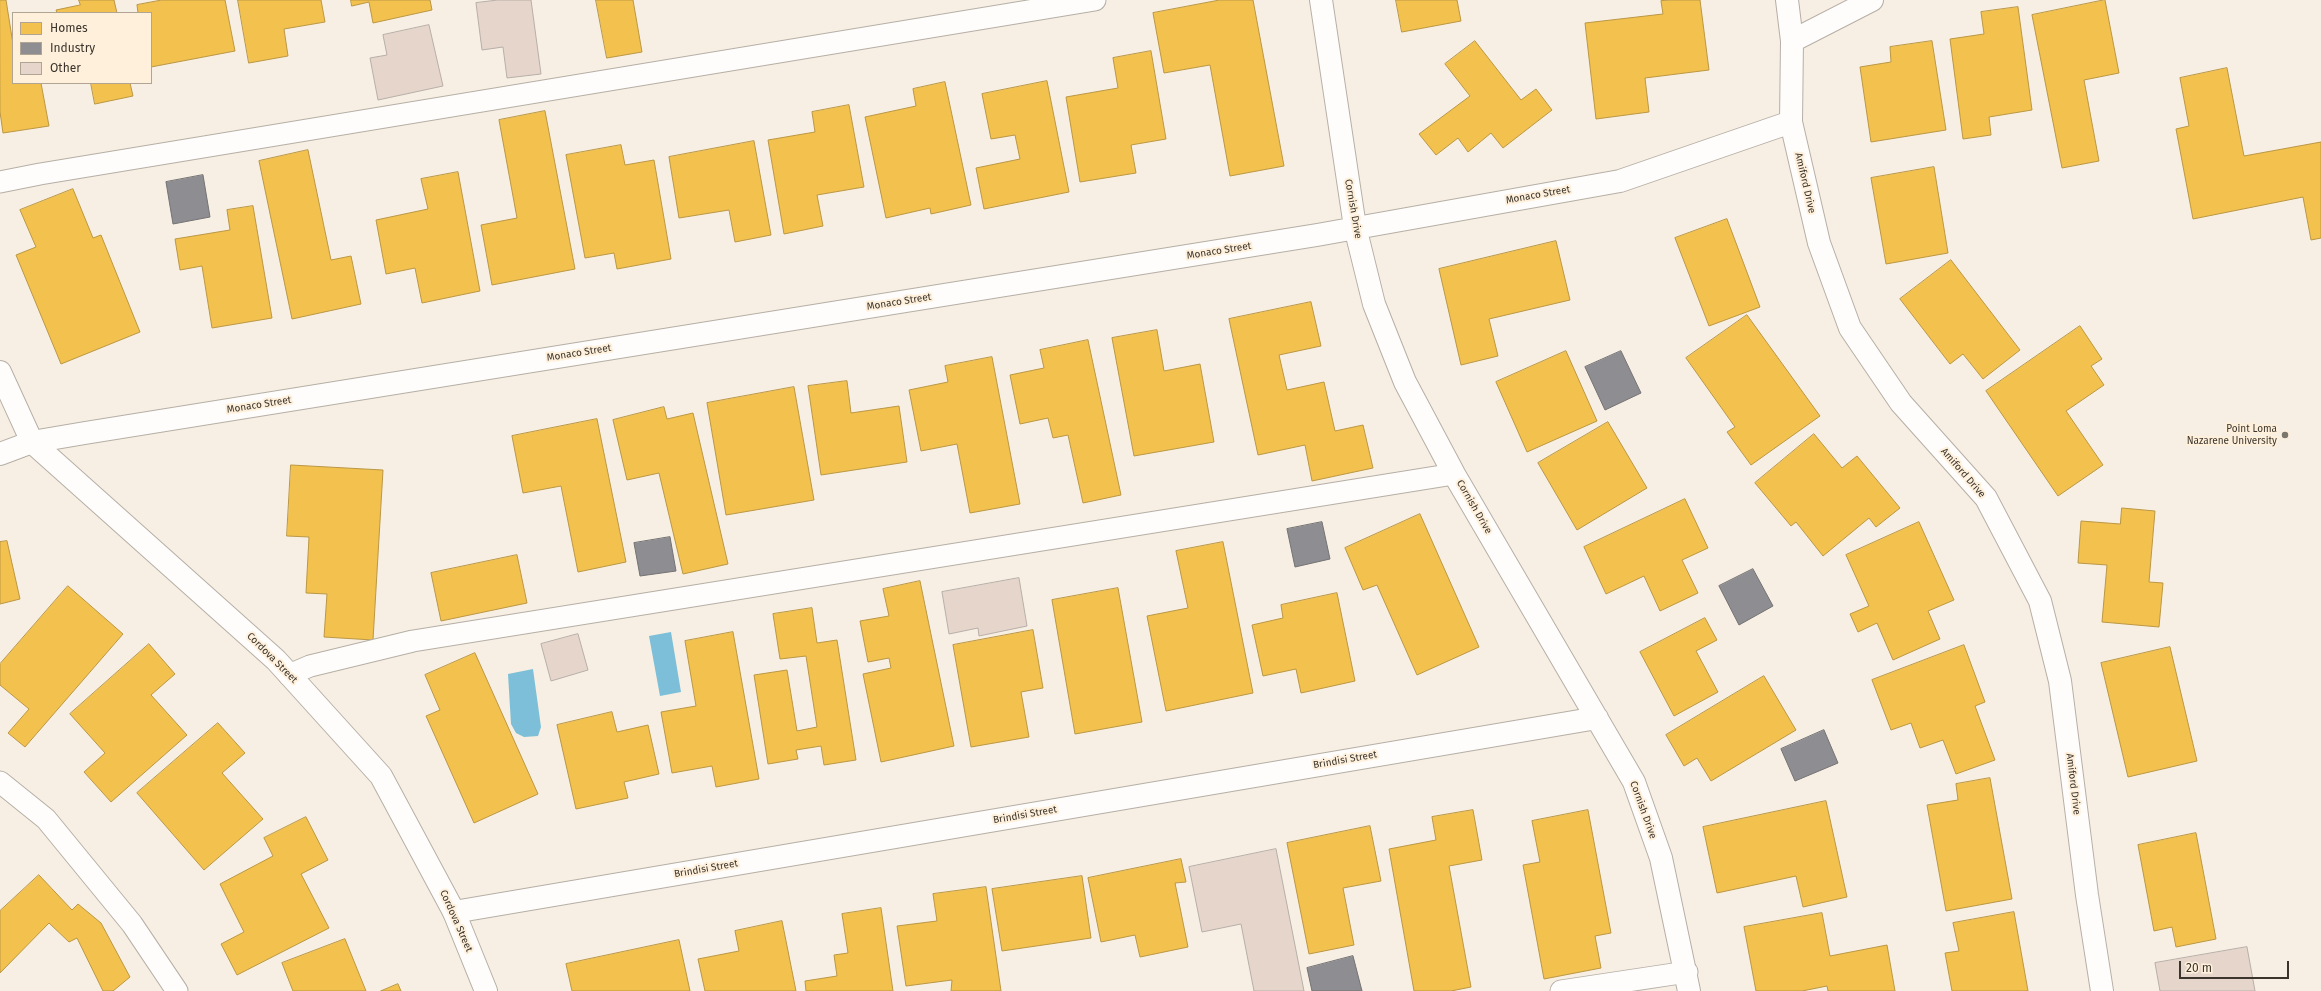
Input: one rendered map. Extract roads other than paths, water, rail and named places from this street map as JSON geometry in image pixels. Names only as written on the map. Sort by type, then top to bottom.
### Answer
[{"type":"street","name":"Cornish Drive","points":[[1321,0],[1355,227],[1374,304],[1402,375],[1454,474],[1634,782],[1661,858],[1688,981]]},
{"type":"street","name":"Amiford Drive","points":[[1787,0],[1792,41],[1791,122],[1819,243],[1850,328],[1901,403],[1986,498],[2040,601],[2060,681],[2087,895],[2102,991]]},
{"type":"street","points":[[1792,41],[1872,0]]},
{"type":"street","name":"Monaco Street","points":[[0,454],[32,442],[1355,227],[1620,181],[1791,122]]},
{"type":"street","name":"Cordova Street","points":[[0,372],[32,442],[276,660],[381,776],[454,912],[486,991]]},
{"type":"street","name":"Brindisi Street","points":[[454,912],[1597,718]]},
{"type":"lane","points":[[0,182],[40,174],[1095,0]]},
{"type":"lane","points":[[289,675],[310,666],[413,641],[1454,474]]},
{"type":"lane","points":[[0,782],[46,819],[132,924],[177,991]]},
{"type":"lane","points":[[1561,991],[1688,981]]},
{"type":"water","points":[[671,632],[681,692],[660,696],[649,636]]},
{"type":"water","points":[[533,669],[541,727],[538,736],[524,737],[516,733],[511,724],[508,674]]},
{"type":"place","name":"Point Loma Nazarene University","points":[[2285,435]]}]
